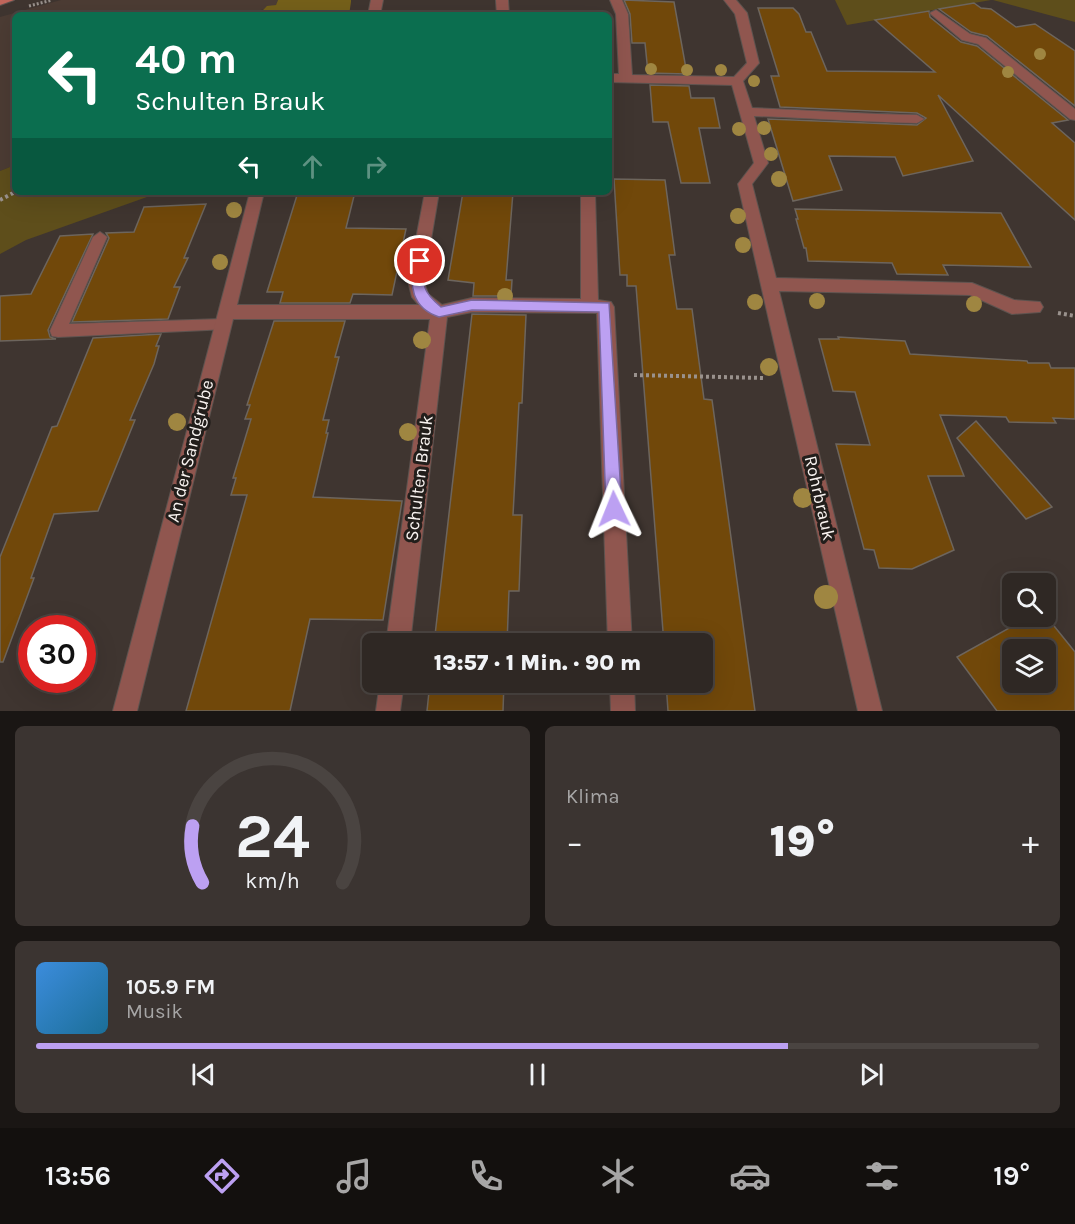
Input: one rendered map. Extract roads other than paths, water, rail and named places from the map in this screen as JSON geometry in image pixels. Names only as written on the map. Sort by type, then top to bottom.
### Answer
[{"type":"main road","points":[[0,2],[8,0]]},
{"type":"street","points":[[616,0],[622,14],[618,78],[737,81],[753,63],[741,13],[730,0]]},
{"type":"street","points":[[936,14],[966,37],[982,41],[1075,116]]},
{"type":"street","name":"Rohrbrauk","points":[[737,81],[761,163],[745,184],[870,711]]},
{"type":"street","points":[[747,112],[822,114],[844,118],[917,119]]},
{"type":"street","name":"An der Sandgrube","points":[[125,711],[256,195]]},
{"type":"street","points":[[431,195],[417,281],[420,297],[439,312]]},
{"type":"street","points":[[588,195],[590,306]]},
{"type":"street","points":[[770,284],[972,289],[1012,307],[1034,307]]},
{"type":"street","points":[[224,318],[439,312],[472,305],[605,307],[620,633]]},
{"type":"street","name":"Schulten Brauk","points":[[399,633],[439,312]]},
{"type":"street","points":[[388,711],[390,693]]},
{"type":"street","points":[[622,693],[623,711]]},
{"type":"lane","points":[[100,237],[58,331],[224,318]]}]
